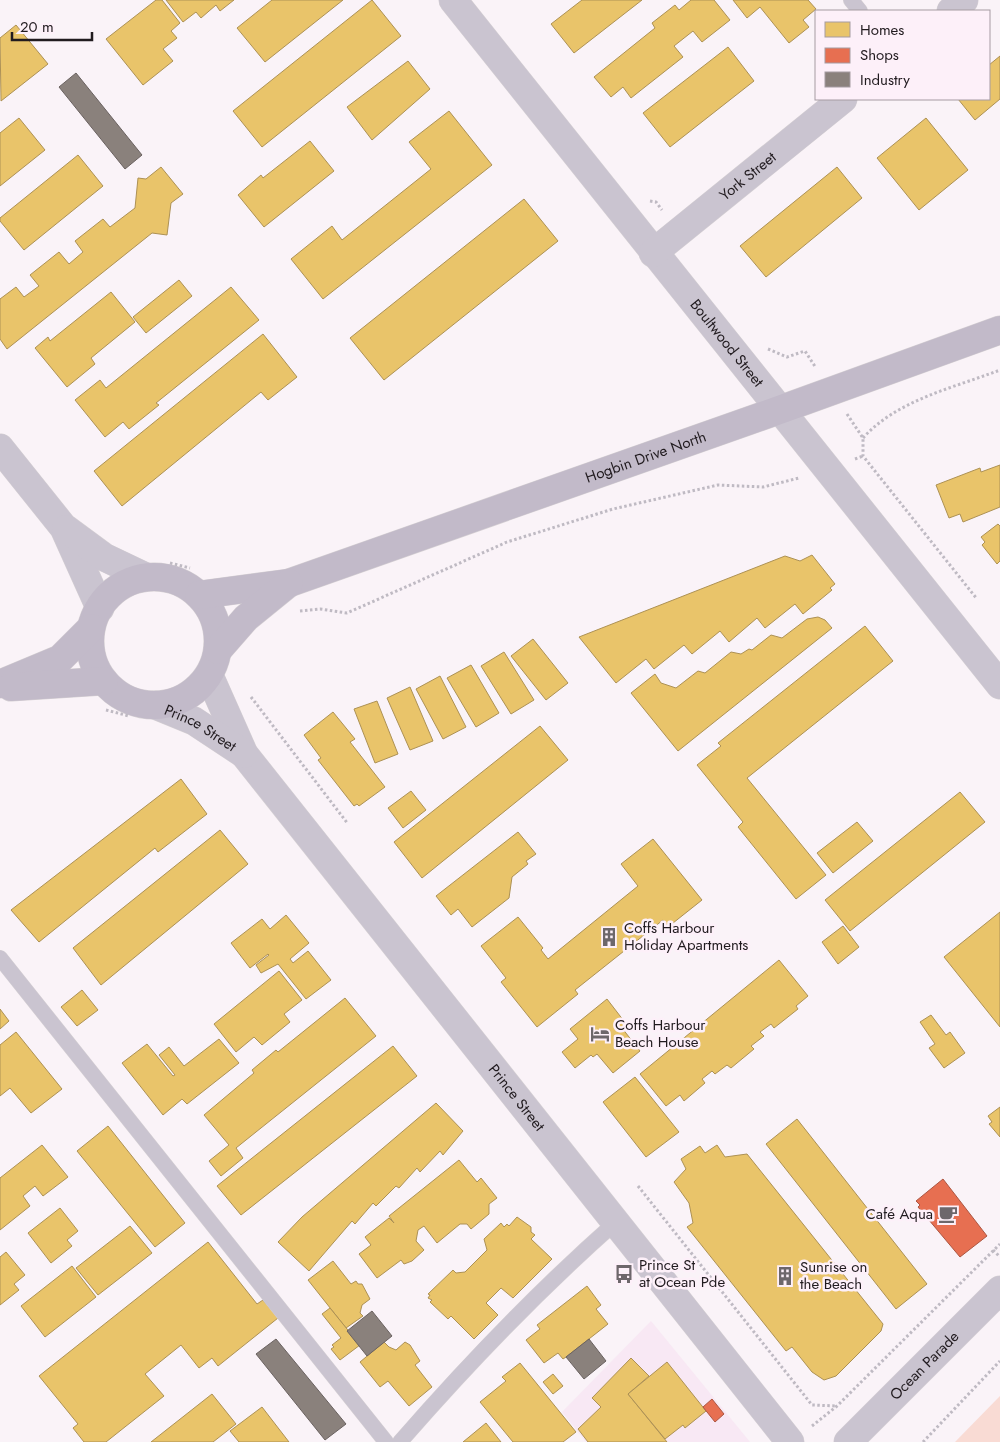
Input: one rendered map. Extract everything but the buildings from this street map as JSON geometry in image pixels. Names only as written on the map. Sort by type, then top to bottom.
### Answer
[{"type":"main road","name":"Hogbin Drive North","points":[[218,650],[246,618],[289,583],[1000,330]]},
{"type":"main road","points":[[0,684],[60,659],[96,618],[112,593],[156,570],[165,578],[183,584],[199,582],[218,630],[218,650],[209,675],[189,695],[176,702],[144,711],[136,703],[118,694],[104,681],[95,665],[90,646],[96,618]]},
{"type":"main road","name":"Hogbin Drive North","points":[[199,582],[289,583]]},
{"type":"main road","points":[[0,688],[104,681]]},
{"type":"street","name":"Boultwood Street","points":[[453,0],[653,253],[782,409],[1000,685]]},
{"type":"street","points":[[951,10],[964,0]]},
{"type":"street","name":"York Street","points":[[653,253],[842,100]]},
{"type":"street","points":[[0,448],[64,528],[104,557],[156,570]]},
{"type":"street","points":[[64,528],[96,618]]},
{"type":"street","name":"Prince Street","points":[[209,675],[244,754],[616,1222],[800,1435]]},
{"type":"street","name":"Prince Street","points":[[144,711],[194,721],[244,754]]},
{"type":"street","name":"Ocean Parade","points":[[848,1442],[1000,1290]]},
{"type":"lane","points":[[851,0],[859,10]]},
{"type":"lane","points":[[0,958],[386,1442]]},
{"type":"lane","points":[[400,1442],[446,1389],[585,1249],[616,1222]]},
{"type":"path","points":[[763,342],[769,350],[787,357],[805,351],[812,363]]},
{"type":"path","points":[[863,438],[874,425],[900,408],[1000,370]]},
{"type":"path","points":[[853,423],[863,438],[864,456],[977,599]]},
{"type":"path","points":[[293,612],[320,609],[347,613],[507,542],[612,510],[718,486],[763,487],[809,475]]},
{"type":"path","points":[[156,570],[175,566],[199,582]]},
{"type":"path","points":[[250,694],[348,824]]},
{"type":"path","points":[[101,708],[144,711]]},
{"type":"path","points":[[638,1186],[812,1405],[837,1406]]},
{"type":"path","points":[[800,1435],[837,1406],[1000,1244]]},
{"type":"path","points":[[993,1250],[1000,1257]]},
{"type":"path","points":[[923,1442],[1000,1361]]},
{"type":"shaded area","points":[[651,1321],[750,1442],[586,1442],[562,1412]]},
{"type":"shaded area","points":[[1000,1396],[1000,1442],[955,1442]]},
{"type":"place","name":"Coffs Harbour Holiday Apartments","points":[[609,937]]},
{"type":"place","name":"Coffs Harbour Beach House","points":[[600,1034]]},
{"type":"place","name":"Café Aqua","points":[[948,1214]]},
{"type":"place","name":"Prince St at Ocean Pde","points":[[624,1274]]},
{"type":"place","name":"Sunrise on the Beach","points":[[785,1276]]}]
